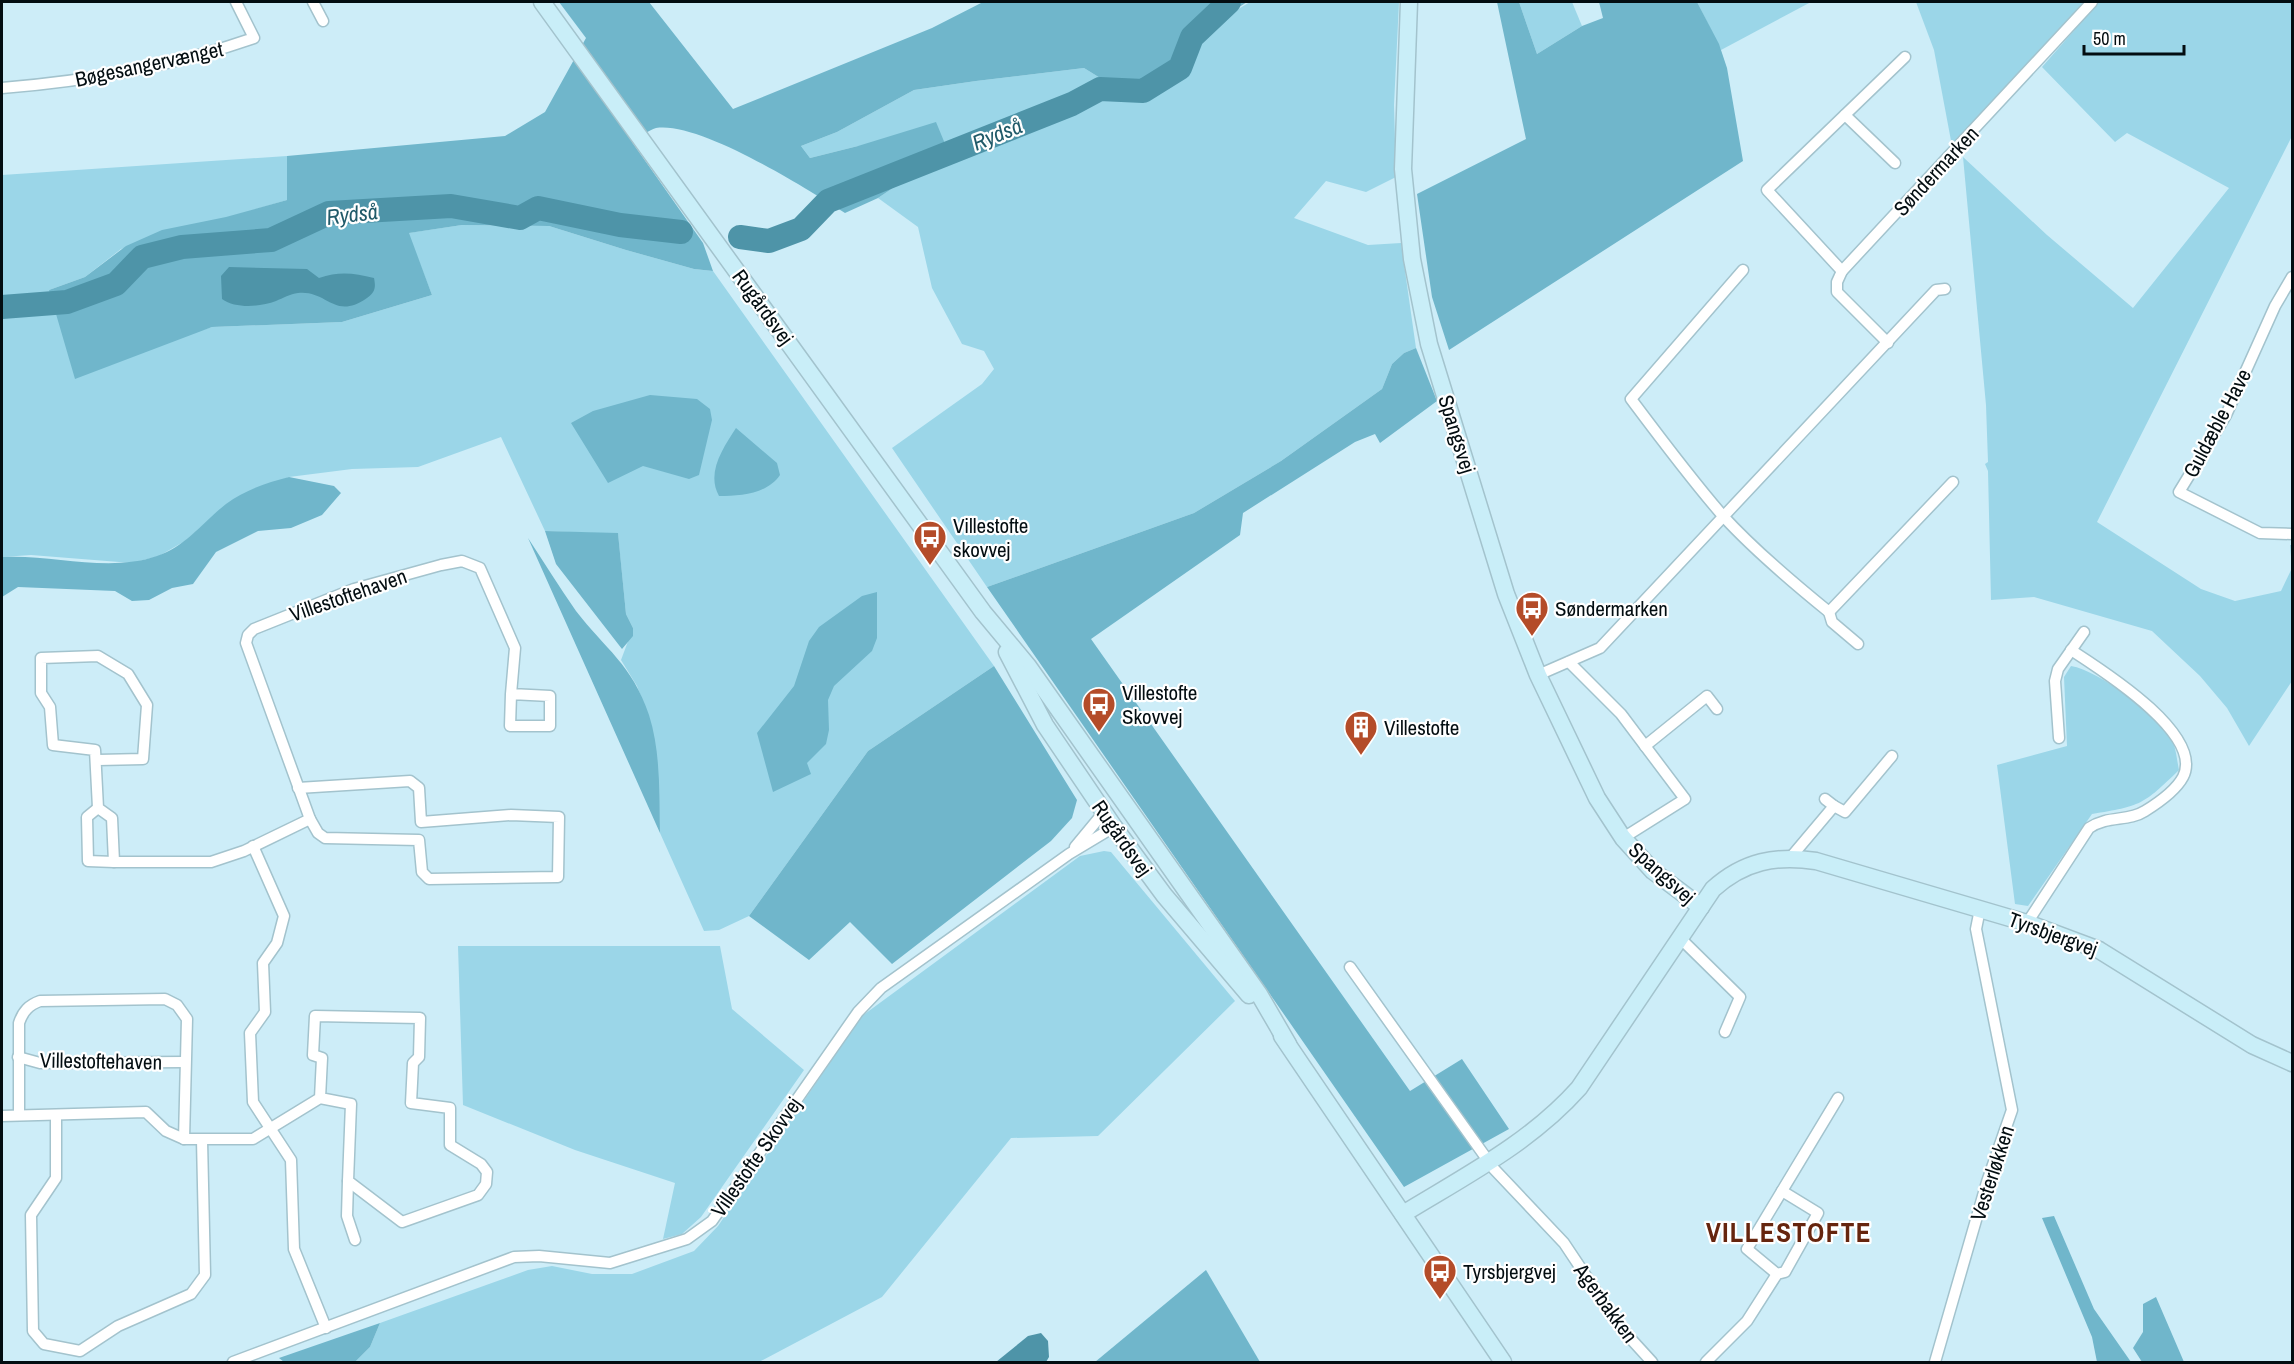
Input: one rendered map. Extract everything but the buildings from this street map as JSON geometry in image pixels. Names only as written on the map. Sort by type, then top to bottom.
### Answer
[{"type":"main road","name":"Rugårdsvej","points":[[542,2],[983,612],[1028,666],[1122,800],[1123,820],[1164,895],[1288,1044]]},
{"type":"main road","name":"Spangsvej","points":[[1409,2],[1403,169],[1409,234],[1420,305],[1429,344],[1506,594],[1538,675],[1597,798],[1623,838],[1653,871],[1701,907]]},
{"type":"main road","name":"Rugårdsvej","points":[[983,612],[1008,653],[1045,725],[1104,812]]},
{"type":"main road","points":[[1104,812],[1122,800]]},
{"type":"main road","points":[[1104,812],[1117,813],[1123,820]]},
{"type":"main road","name":"Rugårdsvej","points":[[1123,820],[1155,865],[1173,884],[1192,898],[1259,994],[1288,1044],[1503,1362]]},
{"type":"main road","name":"Tyrsbjergvej","points":[[1403,1214],[1489,1162],[1541,1126],[1579,1088],[1713,889],[1728,875],[1748,865],[1791,857],[1816,861],[2027,923],[2099,950],[2252,1045],[2292,1063]]},
{"type":"street","name":"Bøgesangervænget","points":[[2,88],[62,83],[134,71],[199,57],[254,38],[236,2]]},
{"type":"street","points":[[314,2],[323,21]]},
{"type":"street","name":"Søndermarken","points":[[1842,271],[2092,2]]},
{"type":"street","points":[[1888,343],[1838,292],[1837,282],[1842,271],[1767,190],[1905,57]]},
{"type":"street","points":[[1845,115],[1895,163]]},
{"type":"street","points":[[1743,270],[1632,399],[1682,467],[1724,517],[1777,569],[1829,612],[1832,622],[1858,644]]},
{"type":"street","name":"Guldæble Have","points":[[2292,277],[2275,306],[2226,415],[2179,492],[2260,532],[2292,534]]},
{"type":"street","points":[[1538,675],[1600,648],[1936,290],[1945,289]]},
{"type":"street","points":[[1829,612],[1953,482]]},
{"type":"street","name":"Villestoftehaven","points":[[298,788],[410,781],[419,788],[421,822],[511,815],[559,817],[558,877],[429,879],[422,872],[419,840],[325,838],[318,833],[298,788],[246,643],[248,635],[254,628],[354,589],[462,561],[480,568],[515,648],[511,694],[510,726],[550,726],[550,696],[511,694]]},
{"type":"street","points":[[2059,738],[2055,681],[2058,669],[2084,632]]},
{"type":"street","points":[[2027,923],[2089,828],[2101,820],[2144,812],[2174,788],[2184,776],[2182,748],[2169,729],[2139,695],[2071,650]]},
{"type":"street","points":[[98,760],[143,759],[147,705],[128,674],[98,656],[41,658],[41,693],[50,707],[53,744],[95,750],[98,760],[98,807],[87,817],[88,861],[211,862],[253,846],[310,819]]},
{"type":"street","name":"Spangsvej","points":[[1569,662],[1621,714],[1685,799],[1623,838]]},
{"type":"street","points":[[1645,746],[1707,696],[1717,709]]},
{"type":"street","points":[[1791,857],[1830,803],[1845,812],[1892,756]]},
{"type":"street","points":[[98,807],[112,818],[114,862]]},
{"type":"street","name":"Villestofte Skovvej","points":[[1069,854],[1104,812]]},
{"type":"street","name":"Villestofte Skovvej","points":[[233,1362],[514,1257],[539,1256],[610,1263],[687,1239],[712,1221],[866,1004],[881,988],[1069,854],[1123,820]]},
{"type":"street","points":[[253,846],[284,915],[277,943],[263,963],[265,1012],[250,1033],[253,1102],[291,1160],[294,1249],[326,1328]]},
{"type":"street","name":"Vesterløkken","points":[[1935,1362],[1988,1182],[2012,1110],[1976,929],[1980,909]]},
{"type":"street","points":[[1680,938],[1740,997],[1725,1032]]},
{"type":"street","points":[[1350,967],[1489,1162]]},
{"type":"street","name":"Villestoftehaven","points":[[19,1115],[19,1023],[22,1014],[31,1004],[40,1001],[165,999],[177,1005],[187,1019],[184,1139]]},
{"type":"street","points":[[321,1098],[322,1058],[313,1055],[315,1016],[420,1018],[419,1058],[412,1063],[411,1103],[450,1108],[450,1145],[481,1164],[487,1172],[486,1184],[478,1195],[402,1222],[348,1181]]},
{"type":"street","name":"Villestoftehaven","points":[[18,1057],[40,1063],[185,1062]]},
{"type":"street","points":[[2,1116],[146,1112],[166,1131],[184,1139],[253,1139],[321,1098],[351,1104],[347,1216],[355,1240]]},
{"type":"street","points":[[1777,1274],[1747,1250],[1838,1098]]},
{"type":"street","points":[[56,1115],[56,1178],[31,1215],[33,1331],[44,1344],[52,1348],[80,1351],[118,1326],[191,1294],[205,1275],[202,1140]]},
{"type":"street","name":"Agerbakken","points":[[1489,1162],[1564,1243],[1620,1327],[1652,1362]]},
{"type":"street","points":[[1706,1362],[1747,1321],[1777,1274],[1785,1272],[1818,1213],[1782,1191]]},
{"type":"shaded area","points":[[559,2],[649,2],[733,109],[932,28],[983,2],[1247,2],[1210,26],[1139,102],[1084,68],[976,81],[914,90],[837,132],[801,146],[810,158],[936,122],[948,151],[878,198],[845,213],[780,174],[725,145],[675,129],[650,130],[632,142],[703,243],[713,271],[694,269],[549,226],[462,225],[409,233],[432,295],[342,322],[212,327],[75,379],[49,290],[85,277],[126,246],[162,230],[226,217],[287,200],[287,156],[505,136],[545,112],[586,38]]},
{"type":"shaded area","points":[[1250,2],[1399,2],[1394,105],[1396,177],[1366,192],[1326,181],[1294,218],[1368,245],[1401,243],[1416,348],[1404,353],[1392,364],[1382,389],[1281,461],[1194,513],[987,587],[892,448],[982,384],[994,369],[984,351],[962,344],[932,288],[918,227],[878,198],[948,151],[858,146],[810,158],[801,146],[837,132],[914,90],[976,81],[1084,68],[1139,102],[1210,26]]},
{"type":"shaded area","points":[[1497,2],[1519,2],[1537,54],[1582,26],[1603,18],[1599,2],[1697,2],[1719,44],[1727,68],[1743,161],[1449,350],[1432,297],[1417,194],[1526,139]]},
{"type":"shaded area","points":[[1519,2],[1572,2],[1582,26],[1537,54]]},
{"type":"shaded area","points":[[1697,2],[1811,2],[1721,50]]},
{"type":"shaded area","points":[[1916,2],[2087,2],[1952,146],[1934,50]]},
{"type":"shaded area","points":[[2099,2],[2292,2],[2292,136],[2097,522],[2201,589],[2235,601],[2281,591],[2292,568],[2292,681],[2249,746],[2227,708],[2200,676],[2152,631],[2034,597],[1991,600],[1988,471],[1985,464],[1988,462],[1986,405],[1963,157],[2047,235],[2133,308],[2229,188],[2127,133],[2115,142],[2042,67]]},
{"type":"shaded area","points":[[287,156],[287,200],[121,249],[85,277],[49,290],[186,335],[212,327],[342,322],[432,295],[408,233],[462,225],[549,226],[694,269],[713,271],[994,666],[868,751],[749,916],[719,930],[704,931],[660,833],[656,752],[648,715],[637,686],[621,660],[633,628],[626,614],[618,534],[545,531],[501,437],[418,467],[352,469],[289,477],[227,504],[185,541],[159,556],[132,563],[31,555],[2,557],[2,175]]},
{"type":"shaded area","points":[[229,267],[307,269],[319,278],[333,274],[353,274],[374,278],[375,287],[367,298],[347,306],[339,306],[308,293],[298,293],[263,305],[241,306],[222,299],[221,276]]},
{"type":"shaded area","points":[[1416,348],[1437,401],[1380,443],[1375,434],[1355,442],[1243,513],[1240,535],[1091,639],[1410,1091],[1462,1059],[1509,1129],[1404,1187],[987,587],[1194,513],[1281,461],[1382,389],[1392,364],[1404,353]]},
{"type":"shaded area","points":[[650,395],[697,399],[710,409],[712,420],[699,475],[689,479],[643,466],[608,483],[571,423],[593,411]]},
{"type":"shaded area","points":[[736,428],[777,463],[780,475],[768,486],[753,493],[719,496],[715,487],[715,470],[721,452]]},
{"type":"shaded area","points":[[289,477],[334,486],[341,493],[322,515],[291,528],[258,531],[216,552],[193,584],[172,588],[149,600],[132,601],[115,591],[18,587],[2,597],[2,557],[119,563],[157,556],[176,547],[233,499],[256,488]]},
{"type":"shaded area","points":[[545,531],[618,533],[626,614],[633,628],[633,636],[622,649],[556,564]]},
{"type":"shaded area","points":[[528,538],[576,611],[617,658],[642,697],[656,744],[660,833]]},
{"type":"shaded area","points":[[2290,545],[2292,545],[2292,568]]},
{"type":"shaded area","points":[[877,592],[877,638],[872,651],[834,686],[828,700],[829,730],[826,744],[807,763],[811,774],[773,792],[757,733],[794,686],[809,641],[819,627],[862,596]]},
{"type":"shaded area","points":[[994,666],[1077,800],[1072,818],[1051,841],[892,964],[850,922],[809,960],[749,916],[868,751]]},
{"type":"shaded area","points":[[2071,666],[2097,676],[2126,695],[2153,718],[2173,742],[2179,770],[2157,791],[2140,802],[2121,809],[2092,814],[2028,906],[2015,904],[1997,765],[2067,746],[2064,677]]},
{"type":"shaded area","points":[[1104,851],[1111,852],[1235,1001],[1098,1136],[1011,1138],[882,1297],[759,1362],[355,1362],[370,1347],[380,1323],[528,1270],[552,1266],[592,1274],[632,1274],[694,1251],[718,1226],[862,1016],[1080,856]]},
{"type":"shaded area","points":[[458,946],[720,946],[732,1009],[804,1070],[701,1217],[682,1234],[663,1239],[675,1183],[575,1150],[463,1105]]},
{"type":"shaded area","points":[[2054,1216],[2094,1309],[2131,1362],[2097,1362],[2092,1337],[2042,1218]]},
{"type":"shaded area","points":[[1206,1270],[1260,1362],[1095,1362]]},
{"type":"shaded area","points":[[2156,1297],[2184,1362],[2142,1362],[2133,1348],[2143,1332],[2143,1304]]},
{"type":"shaded area","points":[[380,1323],[370,1347],[355,1362],[284,1362],[279,1358]]},
{"type":"shaded area","points":[[1041,1333],[1048,1341],[1049,1357],[1046,1362],[996,1362],[1028,1336]]},
{"type":"waterway","name":"Rydså","points":[[740,237],[769,241],[801,229],[828,201],[1072,104],[1100,89],[1143,91],[1180,68],[1192,37],[1229,2]]},
{"type":"waterway","name":"Rydså","points":[[2,307],[67,302],[116,284],[142,257],[182,247],[271,240],[329,213],[451,206],[520,218],[538,208],[620,225],[681,232]]},
{"type":"place","name":"Villestofte skovvej","points":[[930,566]]},
{"type":"place","name":"Søndermarken","points":[[1532,637]]},
{"type":"place","name":"Villestofte Skovvej","points":[[1099,733]]},
{"type":"place","name":"Villestofte","points":[[1361,756]]},
{"type":"place","name":"Tyrsbjergvej","points":[[1440,1300]]},
{"type":"district","name":"VILLESTOFTE","points":[[1789,1232]]}]
